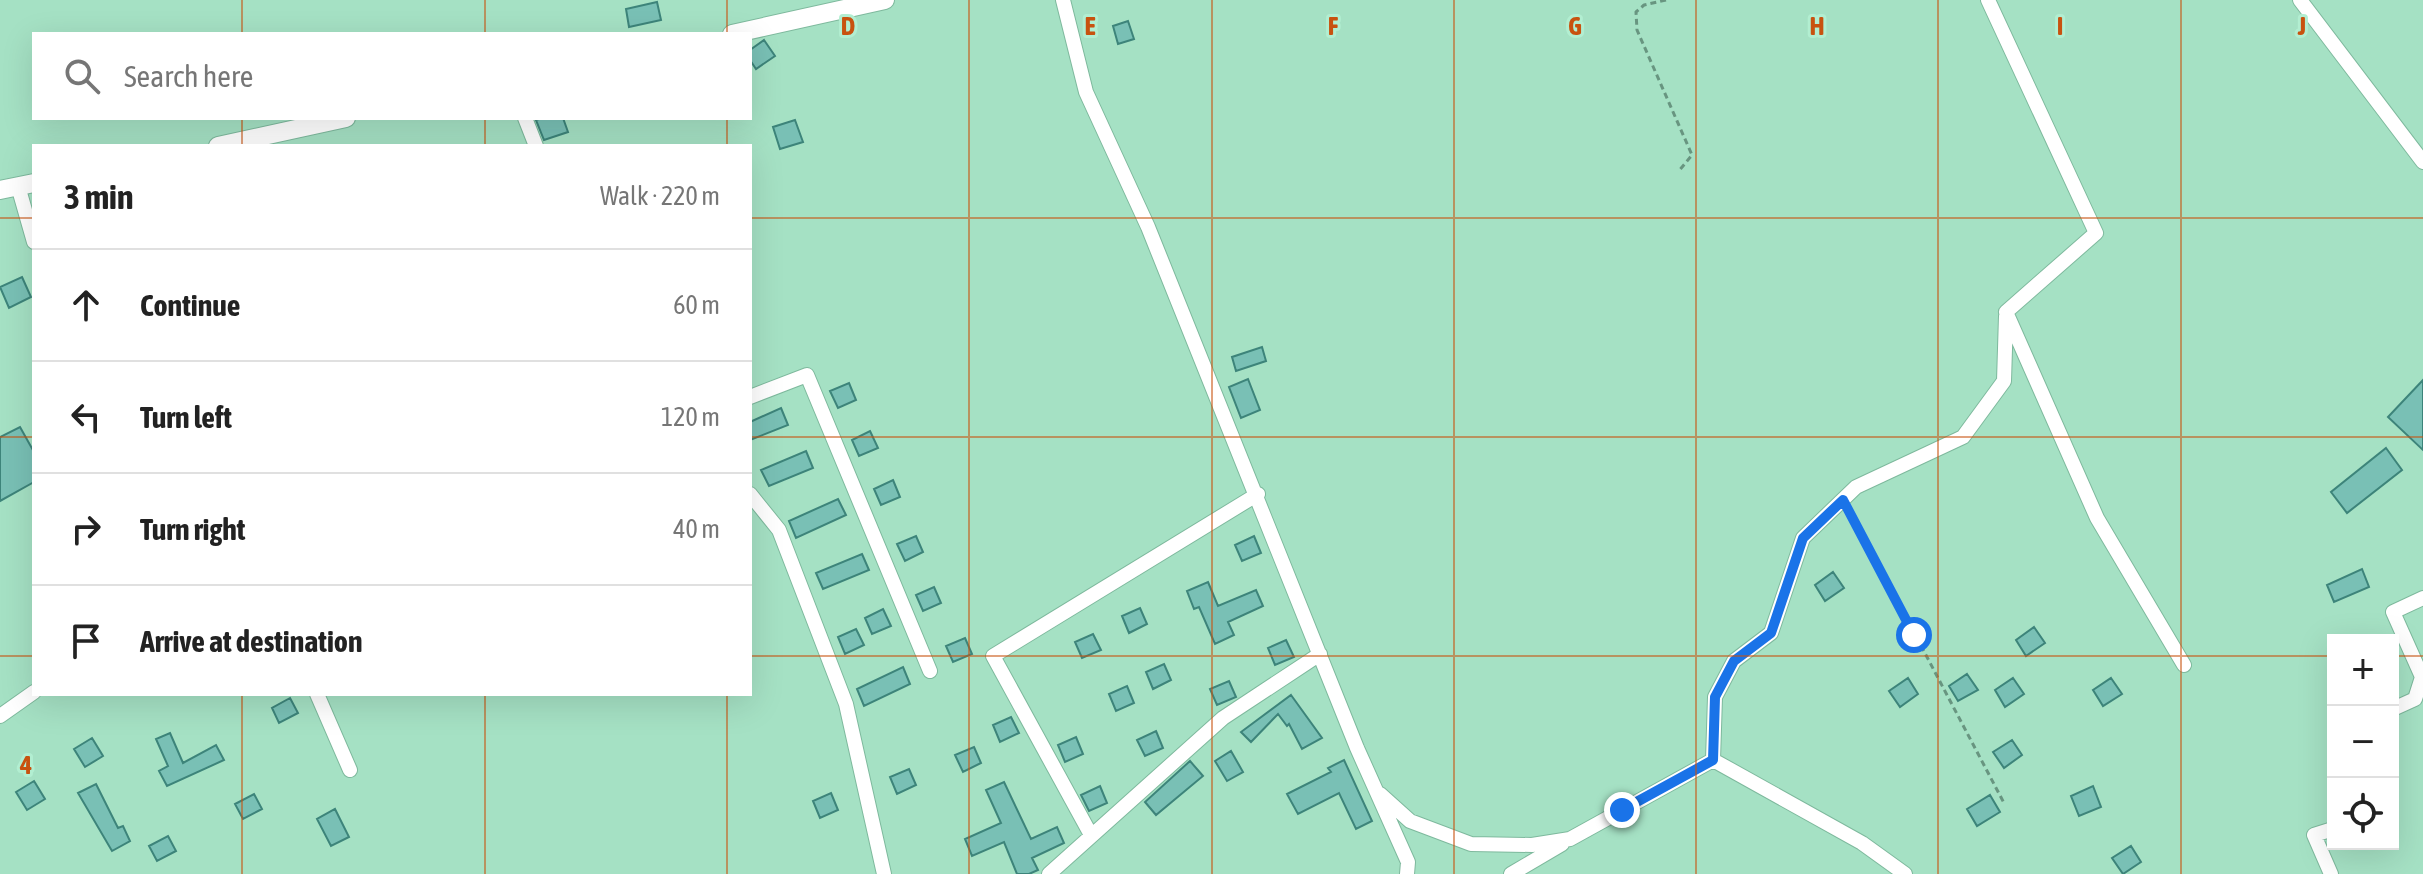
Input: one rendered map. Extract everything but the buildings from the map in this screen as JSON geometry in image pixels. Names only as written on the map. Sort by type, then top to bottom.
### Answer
[{"type":"street","points":[[741,32],[885,0]]},
{"type":"street","points":[[1063,0],[1086,92],[1148,227],[1258,494],[1320,654],[1408,862],[1407,874]]},
{"type":"street","points":[[1713,760],[1715,697],[1734,661],[1771,633],[1803,538],[1856,487],[1963,437],[2004,381],[2006,312],[2096,233],[1988,0]]},
{"type":"street","points":[[2300,0],[2423,162]]},
{"type":"street","points":[[227,144],[337,120]]},
{"type":"street","points":[[526,120],[535,144]]},
{"type":"street","points":[[17,186],[32,235]]},
{"type":"street","points":[[2006,312],[2097,518],[2184,665]]},
{"type":"street","points":[[752,396],[807,375],[930,671]]},
{"type":"street","points":[[1091,835],[993,656],[1258,494]]},
{"type":"street","points":[[752,496],[779,530],[846,704],[884,874]]},
{"type":"street","points":[[2399,706],[2415,699],[2422,677],[2393,612],[2423,598]]},
{"type":"street","points":[[1049,874],[1223,718],[1320,654]]},
{"type":"street","points":[[0,716],[32,693]]},
{"type":"street","points":[[318,696],[350,770]]},
{"type":"street","points":[[1511,874],[1713,760]]},
{"type":"street","points":[[1713,760],[1862,843],[1905,874]]},
{"type":"street","points":[[1376,791],[1410,821],[1471,844],[1532,845],[1570,839]]},
{"type":"street","points":[[2327,831],[2314,835],[2331,874]]},
{"type":"path","points":[[1666,0],[1644,5],[1636,12],[1637,30],[1692,155],[1678,172]]},
{"type":"path","points":[[1843,500],[2004,803]]},
{"type":"route","points":[[1622,810],[1713,760],[1715,697],[1734,661],[1771,633],[1803,538],[1843,500],[1881,566],[1914,635]]}]
